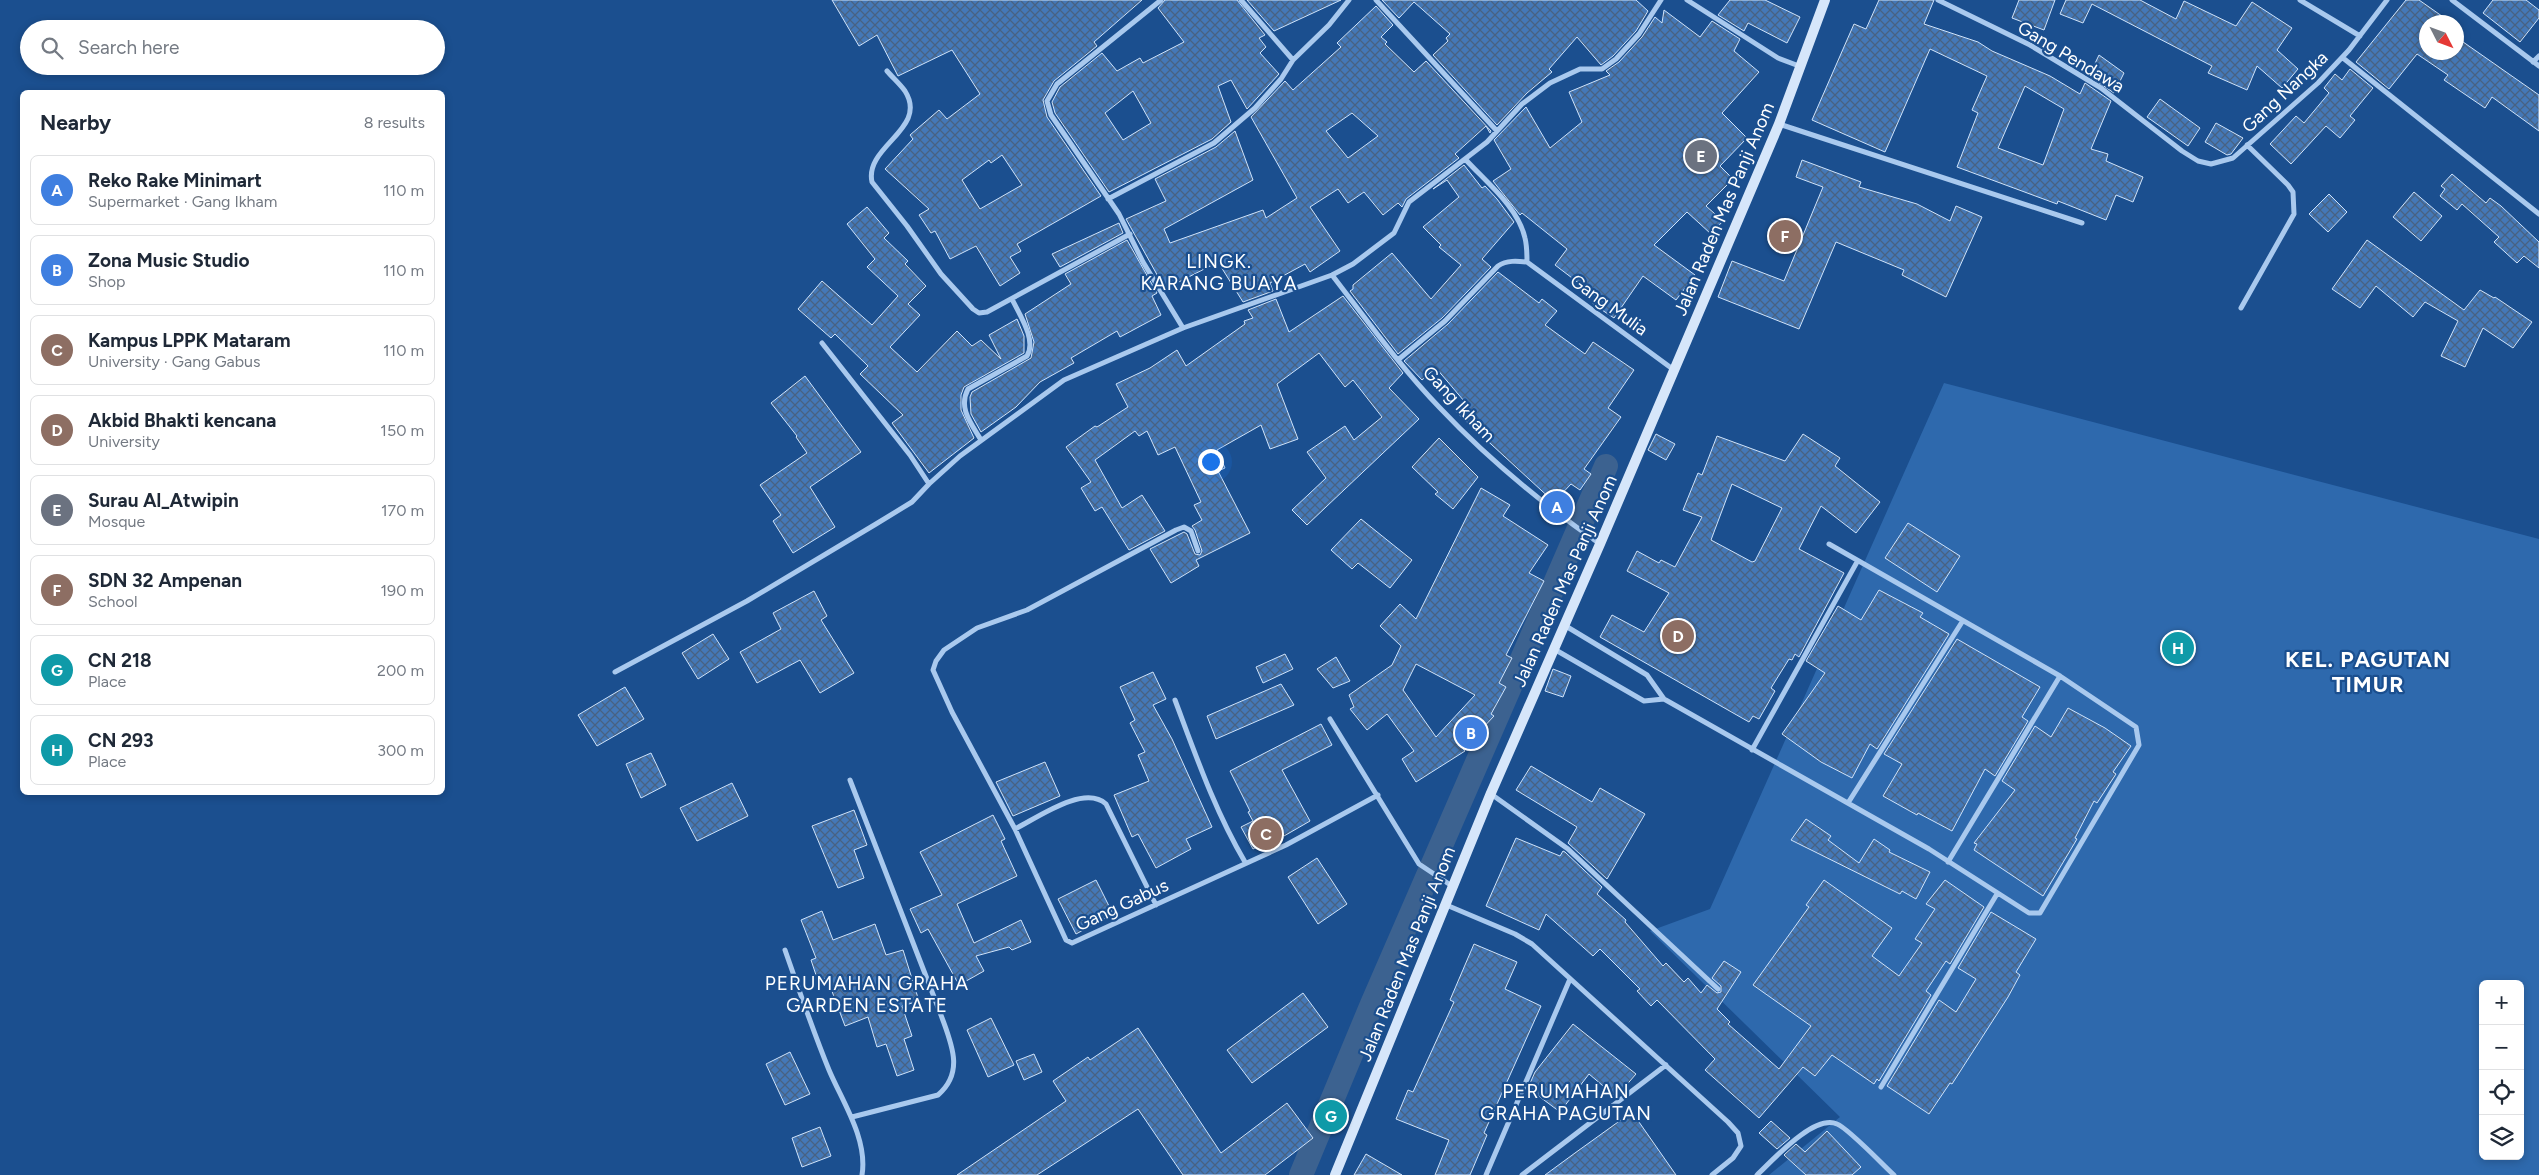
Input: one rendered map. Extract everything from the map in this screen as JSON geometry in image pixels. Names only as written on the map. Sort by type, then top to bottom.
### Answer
[{"type":"street","points":[[1162,0],[1057,84],[1047,101],[1051,115],[1130,234],[1147,269],[1183,328]]},
{"type":"street","points":[[1241,0],[1293,60]]},
{"type":"street","points":[[1108,199],[1214,143],[1256,108],[1281,79],[1293,60],[1329,25],[1349,0]]},
{"type":"street","points":[[1376,0],[1497,131]]},
{"type":"street","points":[[615,672],[747,601],[912,502],[929,484],[981,440],[1064,380],[1183,328],[1332,275],[1353,264],[1394,233],[1409,202],[1466,160],[1522,104],[1550,83],[1580,69],[1602,69],[1616,60],[1638,34],[1661,0]]},
{"type":"street","points":[[1687,0],[1778,58],[1799,66]]},
{"type":"street","name":"Jalan Raden Mas Panji Anom","points":[[1335,1175],[1444,904],[1779,124],[1825,0]]},
{"type":"street","name":"Gang Pendawa","points":[[1938,0],[2030,46],[2101,88],[2182,151]]},
{"type":"street","points":[[2300,0],[2360,36]]},
{"type":"street","name":"Gang Nangka","points":[[2182,151],[2198,161],[2211,164],[2233,158],[2318,83],[2343,58],[2387,0]]},
{"type":"street","points":[[2452,0],[2539,66]]},
{"type":"street","points":[[2533,62],[2539,56]]},
{"type":"street","points":[[2343,58],[2539,214]]},
{"type":"street","points":[[887,71],[906,92],[910,114],[903,129],[885,146],[873,164],[870,175],[872,182],[907,226],[941,274],[973,309],[979,313],[986,312],[1130,234]]},
{"type":"street","points":[[1779,124],[2082,223]]},
{"type":"street","points":[[2241,308],[2294,214],[2293,192],[2248,145]]},
{"type":"street","points":[[1399,359],[1445,321],[1498,266],[1504,262],[1528,262],[1525,238],[1519,223],[1508,206],[1466,160]]},
{"type":"street","name":"Gang Mulia","points":[[1528,262],[1674,370]]},
{"type":"street","name":"Gang Ikham","points":[[1332,275],[1438,407],[1474,443],[1568,522],[1600,544]]},
{"type":"street","points":[[981,440],[963,408],[963,399],[968,389],[1027,356],[1031,349],[1030,341],[1012,299]]},
{"type":"street","points":[[822,343],[910,456],[929,484]]},
{"type":"street","name":"Gang Gabus","points":[[1198,551],[1191,531],[1184,527],[1176,530],[1027,610],[977,628],[944,650],[936,661],[933,670],[952,712],[1015,829],[1064,936],[1070,943],[1156,905],[1245,862],[1286,845],[1378,795]]},
{"type":"street","points":[[1564,625],[1647,675],[1664,699],[1848,803],[1948,862],[2029,913],[2040,913],[2139,745],[2137,731],[2130,722],[2060,676],[1962,622],[1829,544]]},
{"type":"street","points":[[1752,750],[1857,562]]},
{"type":"street","points":[[1848,803],[1962,622]]},
{"type":"street","points":[[1553,648],[1644,701],[1664,699]]},
{"type":"street","points":[[1948,862],[2060,676]]},
{"type":"street","points":[[1175,700],[1210,794],[1227,833],[1245,862]]},
{"type":"street","points":[[1330,719],[1419,864],[1452,886]]},
{"type":"street","points":[[850,780],[941,1015],[952,1050],[955,1071],[946,1088],[938,1095],[852,1117]]},
{"type":"street","points":[[1491,793],[1568,849],[1718,988]]},
{"type":"street","points":[[1015,829],[1069,802],[1088,797],[1098,798],[1106,804],[1156,905]]},
{"type":"street","points":[[1881,1087],[1997,894]]},
{"type":"street","points":[[1444,904],[1515,934],[1532,944],[1728,1122],[1742,1143],[1739,1151],[1712,1175]]},
{"type":"street","points":[[785,950],[818,1042],[852,1117],[858,1136],[862,1175]]},
{"type":"street","points":[[1486,1175],[1570,979]]},
{"type":"street","points":[[1522,1175],[1666,1064]]},
{"type":"street","points":[[1756,1175],[1810,1128],[1827,1122],[1841,1126],[1894,1175]]},
{"type":"shaded area","points":[[1944,383],[2539,539],[2539,1175],[1769,1175],[1840,1117],[1650,931],[1710,909]]},
{"type":"building","points":[[832,0],[1142,0],[1094,42],[1097,46],[1054,81],[1043,100],[1047,117],[1101,196],[1017,244],[1021,251],[1010,257],[1020,273],[1000,286],[976,246],[950,259],[935,231],[931,233],[919,215],[929,209],[885,169],[913,139],[910,135],[939,110],[947,119],[980,94],[952,50],[898,76],[877,35],[859,46]],"holes":[[[1002,155],[1022,185],[980,209],[962,180],[989,160],[991,163]]]},
{"type":"building","points":[[1165,0],[1237,0],[1265,35],[1259,38],[1266,47],[1260,53],[1279,74],[1247,109],[1231,80],[1218,86],[1231,122],[1212,139],[1109,192],[1055,113],[1052,102],[1060,87],[1102,53],[1117,71],[1140,58],[1143,63],[1184,42],[1158,8]],"holes":[[[1133,91],[1151,123],[1123,140],[1105,113]]]},
{"type":"building","points":[[1247,0],[1341,0],[1274,31]]},
{"type":"building","points":[[1382,0],[1636,0],[1648,11],[1636,31],[1613,56],[1601,65],[1577,37],[1549,69],[1552,72],[1527,93],[1497,125],[1433,55],[1448,41],[1446,38],[1450,34],[1414,2],[1399,18]]},
{"type":"building","points":[[1730,0],[1765,0],[1800,17],[1787,43],[1748,23],[1744,31],[1718,15]]},
{"type":"building","points":[[1879,0],[1934,0],[1924,24],[1978,42],[1992,51],[2050,76],[2080,94],[2085,83],[2111,101],[2091,149],[2108,154],[2106,161],[2143,177],[2133,202],[2116,195],[2106,220],[2058,201],[2057,204],[1957,167],[1978,113],[1972,110],[1987,76],[1930,49],[1885,152],[1812,120],[1854,24],[1866,29]],"holes":[[[2025,86],[2064,109],[2043,165],[1998,148]]]},
{"type":"building","points":[[2019,0],[2055,0],[2044,30],[2012,18]]},
{"type":"building","points":[[2066,0],[2140,0],[2176,19],[2184,1],[2236,26],[2252,2],[2292,28],[2277,50],[2298,69],[2282,88],[2257,66],[2247,90],[2208,73],[2212,66],[2092,4],[2083,23],[2060,14]]},
{"type":"building","points":[[2406,0],[2419,0],[2440,15],[2419,15],[2419,55],[2417,54],[2389,89],[2356,62]]},
{"type":"building","points":[[2493,0],[2526,0],[2539,10],[2539,18],[2520,42],[2483,13]]},
{"type":"building","points":[[1376,6],[1393,25],[1381,37],[1387,42],[1385,44],[1414,72],[1426,61],[1491,131],[1490,133],[1486,126],[1455,154],[1459,158],[1406,199],[1402,207],[1398,203],[1383,215],[1364,192],[1348,203],[1338,189],[1310,207],[1340,251],[1310,272],[1305,264],[1270,283],[1273,291],[1243,302],[1218,262],[1165,289],[1126,219],[1166,201],[1155,179],[1216,147],[1235,131],[1253,180],[1164,229],[1170,243],[1263,210],[1266,218],[1297,198],[1251,117],[1285,81],[1293,90],[1341,47],[1337,43]],"holes":[[[1352,113],[1378,136],[1348,158],[1326,131]]]},
{"type":"building","points":[[1664,10],[1700,37],[1712,21],[1740,39],[1734,51],[1759,72],[1722,113],[1747,138],[1720,166],[1733,179],[1706,206],[1723,221],[1711,234],[1687,212],[1654,245],[1695,275],[1676,300],[1643,276],[1614,318],[1593,304],[1597,297],[1555,265],[1567,249],[1522,213],[1520,215],[1493,181],[1511,169],[1494,140],[1526,107],[1550,148],[1582,122],[1569,92],[1610,75],[1606,71],[1619,62],[1642,37],[1655,17],[1662,23]]},
{"type":"building","points":[[2464,43],[2539,95],[2539,131],[2492,97],[2485,108],[2444,80],[2448,75],[2426,60],[2464,60]]},
{"type":"building","points":[[2099,55],[2124,73],[2114,93],[2089,76]]},
{"type":"building","points":[[2350,69],[2373,88],[2350,116],[2355,120],[2340,138],[2326,126],[2291,164],[2270,144],[2296,116],[2304,123],[2329,93],[2324,88],[2335,74],[2342,80]]},
{"type":"building","points":[[2160,99],[2200,128],[2188,146],[2147,117]]},
{"type":"building","points":[[2216,123],[2243,138],[2231,154],[2227,155],[2205,142]]},
{"type":"building","points":[[1802,160],[1861,182],[1859,187],[1917,204],[1950,221],[1956,206],[1982,217],[1946,297],[1902,275],[1904,270],[1836,242],[1799,329],[1718,297],[1732,261],[1784,281],[1823,187],[1796,177]]},
{"type":"building","points":[[1464,165],[1482,188],[1485,186],[1497,199],[1514,222],[1482,259],[1491,267],[1442,318],[1398,354],[1350,291],[1353,289],[1353,285],[1392,253],[1431,299],[1461,265],[1439,247],[1441,245],[1423,227],[1459,197],[1447,180],[1433,189]]},
{"type":"building","points":[[2452,174],[2486,203],[2490,198],[2501,206],[2539,242],[2539,268],[2524,256],[2517,263],[2494,242],[2499,237],[2462,204],[2457,210],[2440,196],[2445,189],[2441,186]]},
{"type":"building","points":[[2414,192],[2442,216],[2421,241],[2393,217]]},
{"type":"building","points":[[2329,194],[2347,212],[2328,232],[2309,214]]},
{"type":"building","points":[[867,207],[889,233],[884,238],[908,261],[905,264],[926,286],[908,304],[920,315],[890,347],[917,372],[957,331],[972,346],[981,340],[1001,359],[989,335],[1017,319],[1024,336],[1024,353],[964,387],[961,395],[961,410],[974,438],[929,473],[892,423],[903,415],[860,374],[868,366],[835,334],[831,338],[798,309],[822,281],[872,325],[898,296],[867,267],[875,259],[847,224]]},
{"type":"building","points":[[1119,223],[1123,233],[1060,267],[1052,254]]},
{"type":"building","points":[[1127,240],[1157,293],[1152,296],[1161,315],[1120,337],[1117,331],[1071,358],[1074,363],[1040,382],[1016,407],[981,432],[971,414],[970,397],[972,392],[1031,358],[1034,342],[1025,314],[1071,284],[1065,274]]},
{"type":"building","points":[[2367,240],[2464,310],[2480,290],[2495,297],[2532,322],[2513,348],[2483,328],[2465,367],[2441,356],[2458,321],[2425,302],[2413,317],[2376,286],[2360,308],[2332,289]]},
{"type":"building","points":[[1498,272],[1539,303],[1542,299],[1557,311],[1545,325],[1585,354],[1593,342],[1634,370],[1608,408],[1621,417],[1584,469],[1591,474],[1580,490],[1571,484],[1554,502],[1455,411],[1464,401],[1436,368],[1422,380],[1404,361],[1448,324]]},
{"type":"building","points":[[1343,296],[1403,373],[1389,388],[1419,419],[1307,525],[1292,510],[1326,478],[1307,452],[1345,426],[1354,440],[1382,417],[1353,380],[1345,387],[1319,353],[1277,384],[1298,439],[1270,449],[1261,425],[1217,450],[1225,468],[1218,471],[1250,533],[1196,560],[1199,566],[1171,583],[1150,549],[1184,532],[1187,534],[1195,554],[1200,555],[1202,551],[1192,526],[1202,520],[1194,505],[1201,502],[1175,447],[1158,455],[1147,431],[1139,436],[1135,431],[1095,460],[1122,508],[1142,495],[1165,531],[1129,550],[1102,507],[1095,511],[1081,488],[1091,482],[1066,447],[1095,426],[1097,427],[1128,407],[1116,384],[1150,368],[1177,350],[1186,366],[1245,324],[1244,321],[1253,318],[1248,310],[1276,299],[1289,332]]},
{"type":"building","points":[[805,376],[861,452],[810,487],[835,527],[793,553],[773,521],[781,515],[760,485],[807,453],[797,436],[771,403]]},
{"type":"building","points":[[1656,434],[1675,444],[1666,460],[1648,450]]},
{"type":"building","points":[[1803,434],[1840,458],[1835,466],[1880,502],[1856,533],[1821,506],[1799,549],[1844,573],[1799,657],[1795,654],[1792,660],[1789,659],[1771,688],[1775,691],[1759,719],[1753,716],[1749,722],[1600,637],[1612,615],[1644,632],[1669,593],[1627,571],[1637,551],[1659,563],[1661,560],[1675,567],[1702,517],[1683,510],[1698,473],[1702,475],[1717,436],[1785,461]],"holes":[[[1732,484],[1782,508],[1755,561],[1752,562],[1711,540]]]},
{"type":"building","points":[[1439,438],[1478,477],[1453,509],[1435,494],[1438,492],[1412,467]]},
{"type":"building","points":[[1481,488],[1510,505],[1503,516],[1548,545],[1529,573],[1544,581],[1506,655],[1512,658],[1499,683],[1506,687],[1491,714],[1494,716],[1463,749],[1465,751],[1416,782],[1402,759],[1414,751],[1387,714],[1367,730],[1350,709],[1354,707],[1349,695],[1392,665],[1401,646],[1380,626],[1400,604],[1416,619]],"holes":[[[1416,664],[1475,695],[1436,737],[1403,690]]]},
{"type":"building","points":[[1361,519],[1412,560],[1390,588],[1358,563],[1352,569],[1331,550]]},
{"type":"building","points":[[1908,523],[1960,556],[1937,592],[1885,558]]},
{"type":"building","points":[[1879,590],[1923,613],[1920,617],[1949,634],[1877,749],[1870,744],[1852,778],[1821,762],[1782,734],[1825,673],[1806,661],[1838,606],[1861,620]]},
{"type":"building","points":[[814,591],[827,616],[821,620],[854,673],[820,693],[800,660],[757,683],[740,652],[781,629],[773,613]]},
{"type":"building","points":[[713,634],[729,659],[698,679],[682,653]]},
{"type":"building","points":[[1957,639],[2040,687],[2022,717],[2028,721],[1995,776],[1985,769],[1952,831],[1918,813],[1917,815],[1883,796],[1902,764],[1884,754]]},
{"type":"building","points":[[1285,654],[1293,669],[1263,683],[1256,667]]},
{"type":"building","points":[[1336,657],[1350,681],[1333,688],[1317,669]]},
{"type":"building","points":[[1553,669],[1571,676],[1563,697],[1545,691]]},
{"type":"building","points":[[1153,672],[1166,699],[1153,705],[1172,739],[1212,827],[1186,839],[1191,849],[1156,868],[1138,834],[1132,837],[1114,795],[1149,781],[1138,755],[1145,752],[1130,723],[1135,720],[1120,687]]},
{"type":"building","points":[[1281,684],[1294,705],[1216,739],[1207,716]]},
{"type":"building","points":[[625,687],[644,719],[597,746],[578,715]]},
{"type":"building","points":[[2068,708],[2105,728],[2131,746],[2113,772],[2116,774],[2097,803],[2094,801],[2075,838],[2077,839],[2043,896],[1974,850],[1977,844],[1974,843],[2015,790],[2002,781],[2035,726],[2051,737]]},
{"type":"building","points":[[1321,724],[1332,745],[1282,770],[1310,821],[1284,836],[1282,834],[1253,849],[1241,827],[1253,821],[1230,771]]},
{"type":"building","points":[[651,753],[666,785],[641,798],[626,764]]},
{"type":"building","points":[[1045,762],[1060,796],[1013,816],[996,782]]},
{"type":"building","points":[[1531,766],[1592,802],[1600,788],[1645,814],[1607,879],[1568,843],[1577,827],[1516,790]]},
{"type":"building","points":[[732,783],[748,816],[697,841],[680,808]]},
{"type":"building","points":[[854,810],[867,845],[854,850],[864,878],[838,888],[812,826]]},
{"type":"building","points":[[993,815],[1005,839],[1001,841],[1017,876],[957,904],[974,943],[1021,920],[1031,942],[1012,950],[1009,947],[976,956],[984,971],[959,985],[928,929],[921,933],[910,909],[942,895],[920,852]]},
{"type":"building","points":[[1806,819],[1831,836],[1828,840],[1859,863],[1874,839],[1890,850],[1889,852],[1930,872],[1916,899],[1902,891],[1900,894],[1791,840]]},
{"type":"building","points":[[1516,838],[1560,856],[1563,851],[1565,852],[1602,887],[1597,894],[1626,920],[1625,922],[1663,966],[1666,963],[1684,982],[1688,978],[1701,993],[1707,985],[1717,993],[1721,992],[1721,986],[1712,978],[1724,961],[1741,972],[1717,1009],[1730,1022],[1728,1024],[1779,1069],[1811,1026],[1753,985],[1809,907],[1806,905],[1824,880],[1892,928],[1872,956],[1899,976],[1922,943],[1915,939],[1935,909],[1926,904],[1945,880],[1984,907],[1950,964],[1946,961],[1926,991],[1931,995],[1879,1081],[1877,1079],[1874,1084],[1832,1055],[1815,1076],[1803,1067],[1759,1118],[1705,1070],[1715,1059],[1657,1000],[1651,1006],[1637,991],[1640,989],[1600,949],[1593,956],[1546,914],[1539,930],[1486,906]]},
{"type":"building","points":[[1317,858],[1347,904],[1318,924],[1288,877]]},
{"type":"building","points":[[1096,880],[1113,914],[1076,934],[1058,899]]},
{"type":"building","points":[[822,911],[833,940],[875,924],[886,955],[903,950],[919,1001],[902,1006],[912,1036],[904,1039],[914,1070],[897,1076],[886,1044],[877,1047],[868,1017],[845,1026],[827,978],[818,981],[811,960],[816,958],[801,920]]},
{"type":"building","points":[[1991,912],[2036,939],[2016,972],[2020,975],[2008,997],[1952,1084],[1950,1083],[1929,1114],[1887,1086],[1939,1000],[1956,1012],[1976,979],[1958,968]]},
{"type":"building","points":[[1474,944],[1517,962],[1505,989],[1541,1006],[1484,1133],[1487,1135],[1470,1175],[1435,1175],[1449,1140],[1396,1119],[1408,1090],[1413,1092],[1454,1002],[1450,1000]]},
{"type":"building","points":[[1303,993],[1328,1027],[1252,1083],[1227,1050]]},
{"type":"building","points":[[991,1018],[1014,1065],[988,1077],[967,1030]]},
{"type":"building","points":[[1573,1024],[1636,1074],[1616,1097],[1589,1074],[1560,1112],[1528,1088],[1535,1072]]},
{"type":"building","points":[[1138,1028],[1221,1153],[1287,1103],[1313,1138],[1265,1175],[1183,1175],[1138,1109],[1037,1175],[957,1175],[1066,1101],[1053,1081],[1088,1057],[1090,1060]]},
{"type":"building","points":[[790,1052],[810,1094],[785,1105],[766,1064]]},
{"type":"building","points":[[1034,1054],[1042,1072],[1024,1080],[1016,1061]]},
{"type":"building","points":[[1632,1112],[1676,1175],[1545,1175],[1575,1153]]},
{"type":"building","points":[[1771,1121],[1790,1138],[1777,1149],[1759,1133]]},
{"type":"building","points":[[820,1127],[831,1156],[802,1167],[792,1138]]},
{"type":"building","points":[[1827,1131],[1861,1167],[1852,1175],[1806,1175],[1784,1155],[1796,1144],[1805,1152]]},
{"type":"building","points":[[1366,1154],[1402,1175],[1354,1175]]},
{"type":"waterway","points":[[1301,1175],[1372,1004],[1606,466]]},
{"type":"place","name":"Surau Al_Atwipin","points":[[1701,156]]},
{"type":"place","name":"SDN 32 Ampenan","points":[[1785,236]]},
{"type":"place","name":"Reko Rake Minimart","points":[[1557,507]]},
{"type":"place","name":"Akbid Bhakti kencana","points":[[1678,636]]},
{"type":"place","name":"CN 293","points":[[2178,648]]},
{"type":"place","name":"Zona Music Studio","points":[[1471,733]]},
{"type":"place","name":"Kampus LPPK Mataram","points":[[1266,834]]},
{"type":"place","name":"CN 218","points":[[1331,1116]]},
{"type":"district","name":"LINGK. KARANG BUAYA","points":[[1219,272]]},
{"type":"district","name":"KEL. PAGUTAN TIMUR","points":[[2368,672]]},
{"type":"district","name":"PERUMAHAN GRAHA GARDEN ESTATE","points":[[867,994]]},
{"type":"district","name":"PERUMAHAN GRAHA PAGUTAN","points":[[1566,1102]]}]
